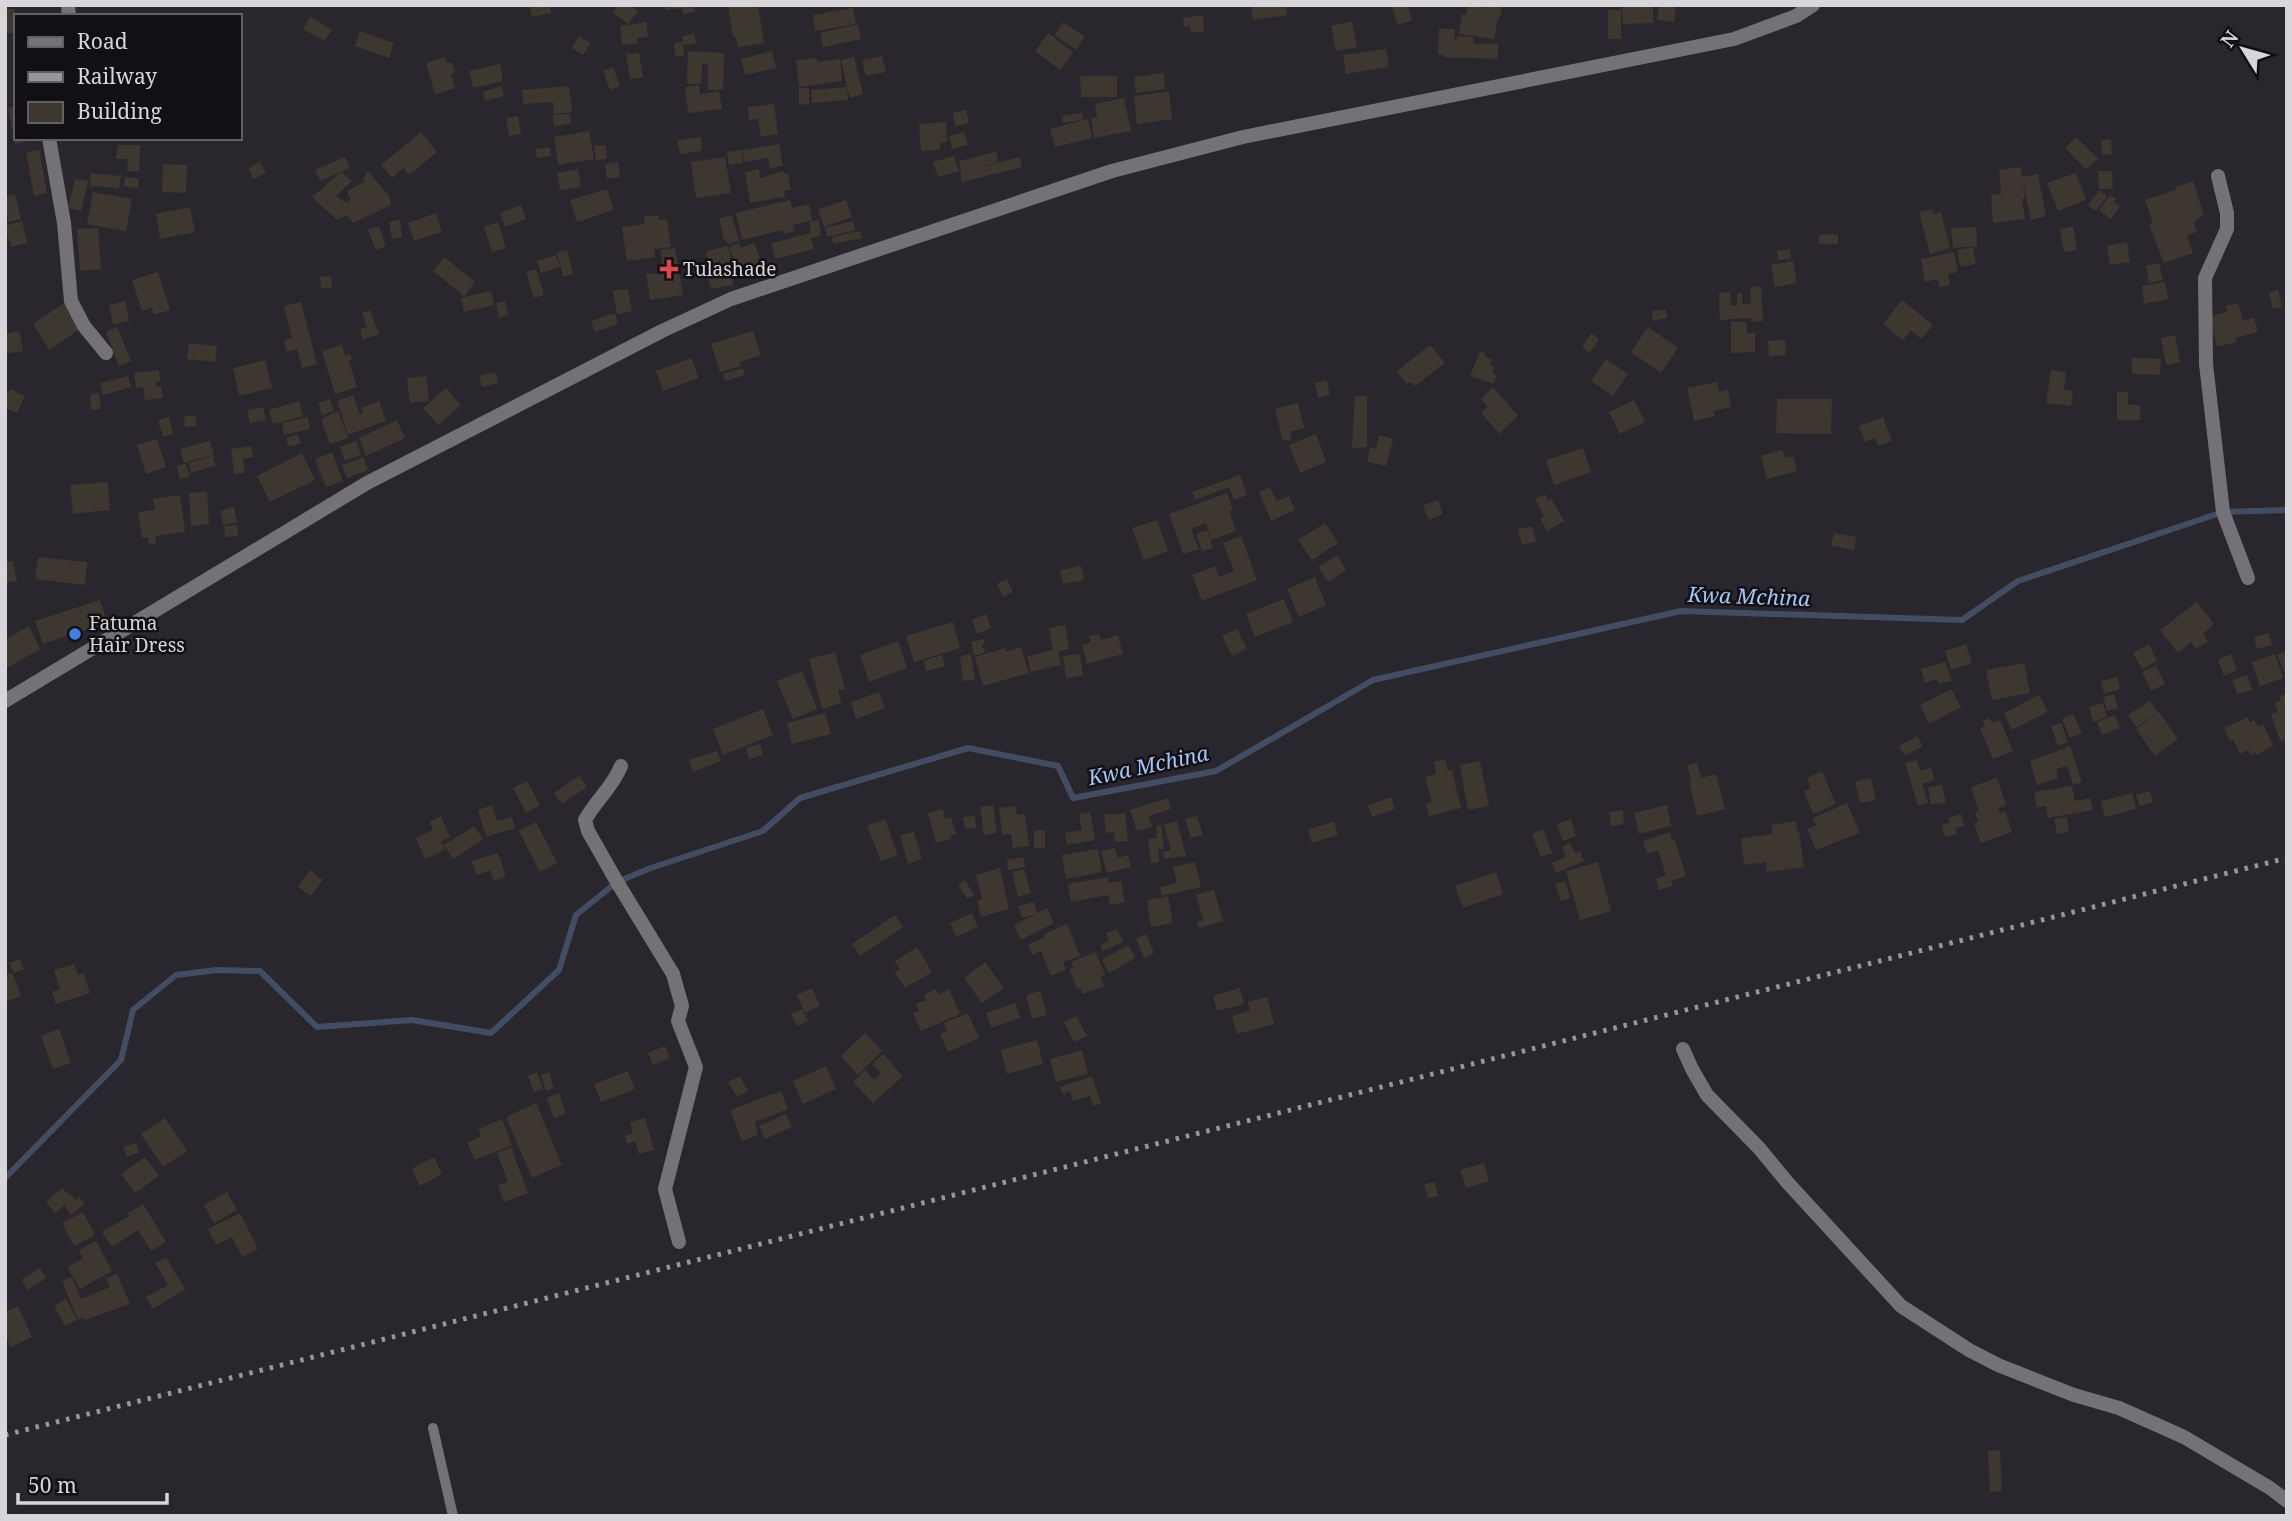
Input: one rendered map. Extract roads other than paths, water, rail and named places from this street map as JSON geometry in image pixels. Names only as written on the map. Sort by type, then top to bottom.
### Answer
[{"type":"street","points":[[5,701],[367,483],[662,331],[732,299],[1112,171],[1243,137],[1734,38],[1796,16],[1813,5]]},
{"type":"street","points":[[49,140],[64,223],[71,300],[84,327],[106,353]]},
{"type":"street","points":[[2218,176],[2227,213],[2227,229],[2205,278],[2206,364],[2223,512],[2249,578]]},
{"type":"street","points":[[621,766],[617,778],[585,820],[588,831],[617,882],[673,974],[682,1006],[678,1021],[696,1067],[665,1189],[679,1242]]},
{"type":"street","points":[[1683,1049],[1707,1096],[1759,1148],[1902,1306],[1920,1320],[1998,1365],[2074,1395],[2119,1408],[2184,1437],[2287,1501]]},
{"type":"lane","points":[[433,1428],[453,1516]]},
{"type":"waterway","name":"Kwa Mchina","points":[[5,1178],[121,1060],[133,1010],[176,975],[217,970],[260,971],[317,1027],[412,1020],[491,1033],[559,970],[576,915],[617,882],[763,831],[800,798],[968,748],[1058,766],[1073,798],[1216,771],[1373,680],[1681,611],[1962,620],[2018,581],[2223,512],[2287,510]]},
{"type":"railway","points":[[5,1435],[2287,858]]},
{"type":"place","name":"Tulashade","points":[[669,269]]},
{"type":"place","name":"Fatuma Hair Dress","points":[[75,634]]}]
